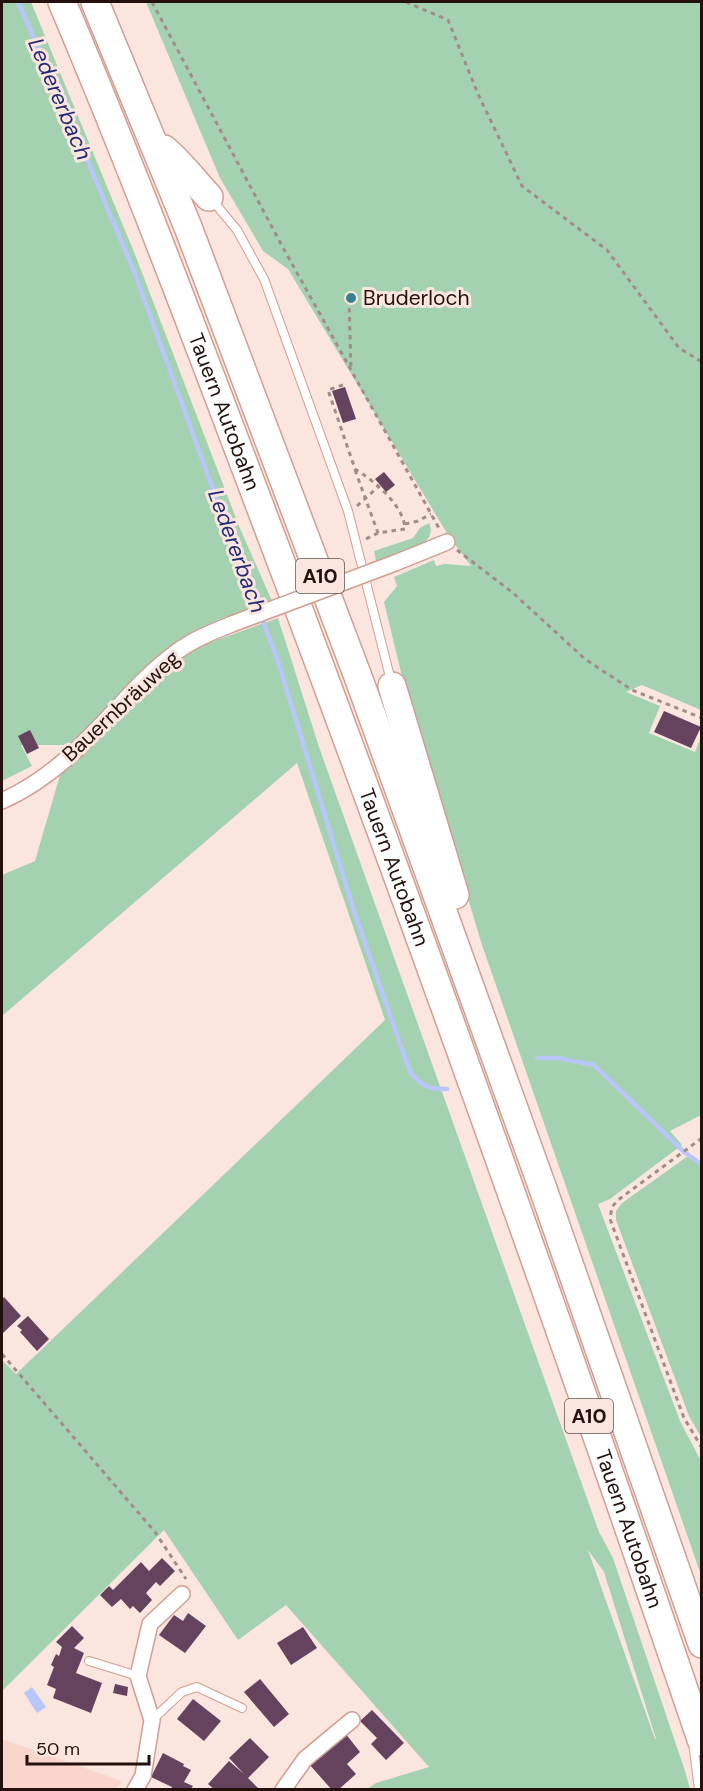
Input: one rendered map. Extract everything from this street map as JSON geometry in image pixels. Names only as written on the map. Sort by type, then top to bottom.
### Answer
[{"type":"highway","name":"Tauern Autobahn","points":[[62,2],[158,237],[330,692],[566,1350],[702,1742]]},
{"type":"highway","name":"Tauern Autobahn","points":[[95,2],[188,227],[360,682],[480,1013],[702,1644]]},
{"type":"highway","points":[[154,141],[175,159],[209,197]]},
{"type":"highway","points":[[393,686],[471,948],[480,1013]]},
{"type":"street","name":"Bauernbräuweg","points":[[2,801],[16,795],[64,761],[140,683],[175,652],[205,634],[447,542]]},
{"type":"street","points":[[135,1790],[143,1776],[152,1720],[138,1676],[150,1624],[182,1594]]},
{"type":"street","points":[[283,1790],[306,1759],[352,1720]]},
{"type":"lane","points":[[209,197],[237,230],[264,279],[348,511],[393,686]]},
{"type":"lane","points":[[89,1661],[138,1676]]},
{"type":"lane","points":[[152,1720],[182,1692],[197,1687],[242,1708]]},
{"type":"lane","points":[[686,1696],[699,1790]]},
{"type":"path","points":[[152,2],[281,244],[447,542],[513,593],[585,659],[632,690],[702,718]]},
{"type":"path","points":[[406,2],[448,20],[478,94],[522,186],[607,250],[679,348],[702,362]]},
{"type":"path","points":[[349,298],[351,370]]},
{"type":"path","points":[[343,385],[328,390],[378,534]]},
{"type":"path","points":[[355,469],[371,478],[379,486],[394,503],[405,524],[405,529],[378,534],[357,544]]},
{"type":"path","points":[[348,511],[354,509],[379,486]]},
{"type":"path","points":[[405,524],[418,521],[431,514]]},
{"type":"path","points":[[702,1138],[618,1200],[612,1207],[610,1219],[684,1418],[702,1448]]},
{"type":"path","points":[[2,1354],[155,1532],[188,1582],[182,1594]]},
{"type":"shaded area","points":[[2,1739],[122,1781],[117,1789],[2,1789]]},
{"type":"green space","points":[[2,2],[31,2],[136,257],[239,526],[272,601],[220,619],[194,632],[161,655],[72,745],[21,745],[32,766],[2,781]]},
{"type":"green space","points":[[146,2],[701,2],[701,710],[642,685],[626,692],[660,706],[649,733],[695,752],[701,737],[701,1115],[670,1131],[682,1145],[610,1199],[598,1204],[680,1421],[701,1461],[701,1575],[482,945],[405,689],[384,602],[397,586],[394,577],[434,560],[436,566],[445,564],[471,566],[448,535],[288,269],[263,251],[220,178]]},
{"type":"green space","points":[[429,523],[431,532],[422,545],[376,561],[374,551],[413,538],[420,528]]},
{"type":"green space","points":[[278,618],[319,747],[599,1532],[613,1558],[690,1789],[367,1789],[376,1783],[429,1767],[286,1605],[238,1640],[164,1530],[2,1691],[2,1360],[16,1374],[385,1020],[297,763],[2,1016],[2,875],[35,861],[62,768],[112,724],[167,666],[200,646]],"holes":[[[588,1550],[604,1572],[656,1739]]]},
{"type":"green space","points":[[688,1156],[702,1163],[701,1437],[689,1416],[616,1220],[616,1211],[622,1203]]},
{"type":"water","points":[[32,1687],[46,1707],[37,1713],[24,1693]]},
{"type":"building","points":[[345,387],[356,419],[343,423],[332,391]]},
{"type":"building","points":[[384,472],[395,485],[386,492],[375,479]]},
{"type":"building","points":[[664,711],[701,727],[691,748],[654,732]]},
{"type":"building","points":[[30,730],[39,748],[27,754],[18,736]]},
{"type":"building","points":[[4,1297],[21,1316],[2,1334],[2,1300]]},
{"type":"building","points":[[28,1316],[49,1339],[37,1351],[17,1326]]},
{"type":"building","points":[[162,1558],[175,1571],[160,1586],[156,1582],[146,1593],[152,1600],[140,1613],[133,1606],[130,1609],[121,1599],[112,1607],[100,1595],[109,1586],[113,1590],[141,1562],[149,1571]]},
{"type":"building","points":[[188,1613],[206,1626],[185,1653],[159,1635],[174,1615],[183,1621]]},
{"type":"building","points":[[72,1626],[84,1638],[74,1648],[84,1653],[76,1673],[102,1683],[91,1713],[53,1698],[56,1689],[47,1685],[54,1667],[51,1665],[56,1654],[59,1656],[62,1647],[56,1642]]},
{"type":"building","points":[[303,1627],[317,1648],[291,1665],[277,1643]]},
{"type":"building","points":[[260,1679],[289,1714],[274,1727],[244,1692]]},
{"type":"building","points":[[115,1684],[128,1687],[127,1696],[113,1693]]},
{"type":"building","points":[[193,1699],[221,1721],[204,1741],[177,1719]]},
{"type":"building","points":[[372,1710],[404,1743],[386,1760],[371,1744],[377,1738],[360,1721]]},
{"type":"building","points":[[345,1733],[360,1752],[347,1764],[356,1774],[338,1790],[332,1790],[309,1764]]},
{"type":"building","points":[[250,1738],[269,1757],[248,1778],[260,1790],[215,1790],[208,1784],[229,1761],[244,1774],[229,1758]]},
{"type":"building","points":[[163,1753],[191,1770],[184,1782],[193,1786],[190,1790],[171,1790],[172,1787],[151,1777]]},
{"type":"waterway","name":"Ledererbach","points":[[18,2],[134,271],[278,661],[354,911],[410,1072],[426,1086],[447,1089]]},
{"type":"waterway","name":"Ledererbach","points":[[537,1058],[557,1058],[594,1065],[683,1151],[702,1165]]},
{"type":"place","name":"Bruderloch","points":[[351,298]]}]
